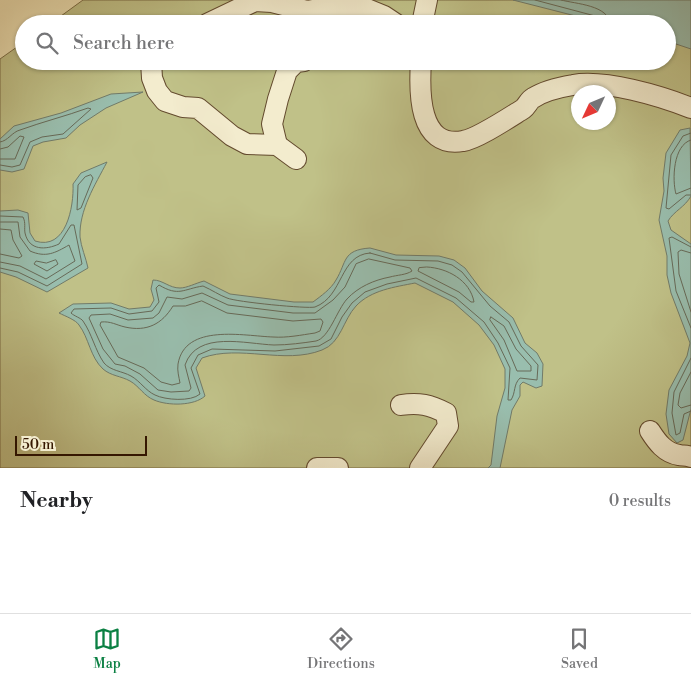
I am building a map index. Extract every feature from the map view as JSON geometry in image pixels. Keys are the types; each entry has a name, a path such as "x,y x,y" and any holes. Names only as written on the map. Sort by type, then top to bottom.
{"lane":[{"path":"424,15 427,0"},
{"path":"226,15 255,1 272,2 307,10 343,5 362,8 381,15"},
{"path":"152,70 152,78 157,91 165,101 183,107 198,108 232,136 247,144 277,145 296,159"},
{"path":"277,145 272,124 288,70"},
{"path":"421,70 420,90 429,129 445,141 463,141 477,136 525,108 532,98 570,85 590,82 654,95 691,108"},
{"path":"401,405 417,402 446,412 448,426 420,468"},
{"path":"650,431 657,442 666,450 678,455 691,457"},
{"path":"317,468 338,468"}],"green space":[{"path":"83,0 691,0 691,468 0,468 0,59 15,48 15,70 676,70 676,15 62,15"}],"water":[{"path":"513,0 691,0 691,49 676,44 676,15 572,15"},
{"path":"143,92 106,108 80,125 66,138 43,142 33,146 24,169 12,172 0,170 0,139 14,126 61,113 111,94"},
{"path":"690,128 691,196 668,221 671,230 691,244 691,409 683,440 677,443 669,434 666,414 669,390 687,356 690,343 671,293 667,275 667,256 659,220 664,191 663,178 666,153 680,130"},
{"path":"107,162 85,207 80,227 81,245 88,268 47,292 16,277 0,272 0,211 18,210 28,213 30,233 35,241 46,242 54,240 61,233 70,215 73,184 81,173"},
{"path":"370,248 396,255 439,256 454,260 465,268 482,291 513,318 525,343 537,353 543,364 542,386 536,388 523,382 520,385 520,396 512,410 500,468 488,468 491,465 497,416 505,388 505,369 494,345 479,325 453,302 415,283 384,290 362,301 356,306 334,342 322,350 293,356 231,353 202,358 196,368 205,396 194,402 181,404 154,400 130,381 103,369 95,359 78,323 59,313 73,304 111,303 129,309 150,307 154,300 151,289 153,280 180,288 204,281 230,294 294,302 313,302 334,283 350,254 354,251"}]}
